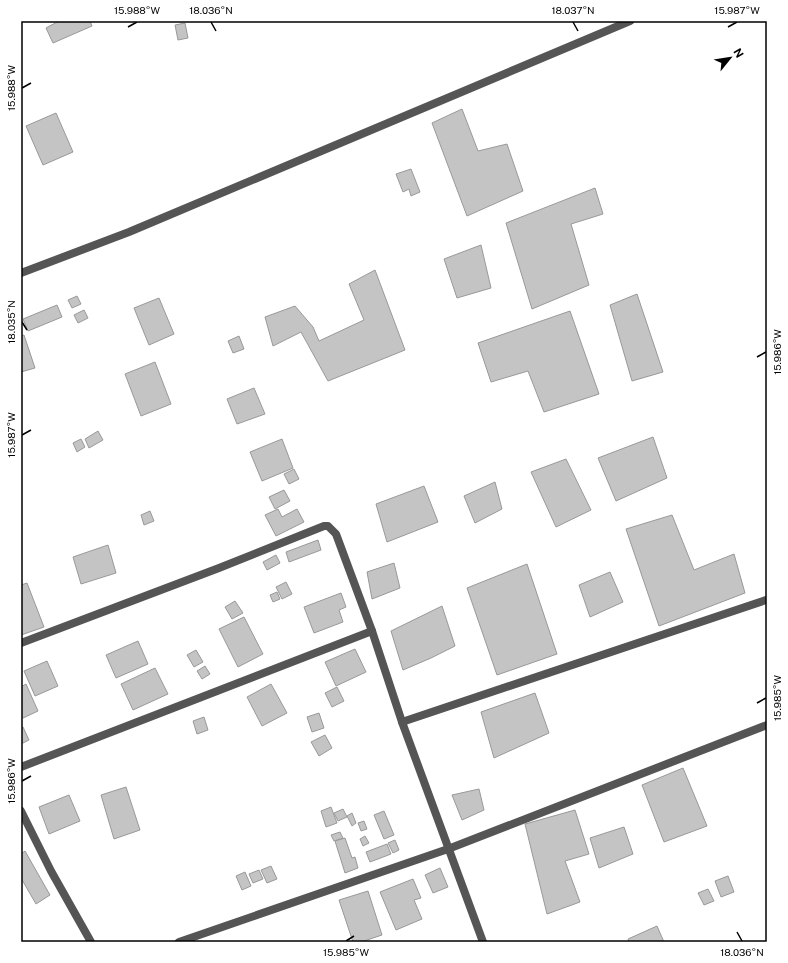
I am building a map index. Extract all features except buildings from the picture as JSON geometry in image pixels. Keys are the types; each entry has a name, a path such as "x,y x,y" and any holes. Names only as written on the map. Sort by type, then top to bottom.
{"street":[{"path":"21,273 129,232 630,21"},
{"path":"21,643 219,568 324,526 328,526 336,534 372,631 402,722 482,942"},
{"path":"402,722 767,600"},
{"path":"21,767 372,631"},
{"path":"179,942 448,849 767,725"},
{"path":"21,811 51,871 91,942"}]}
